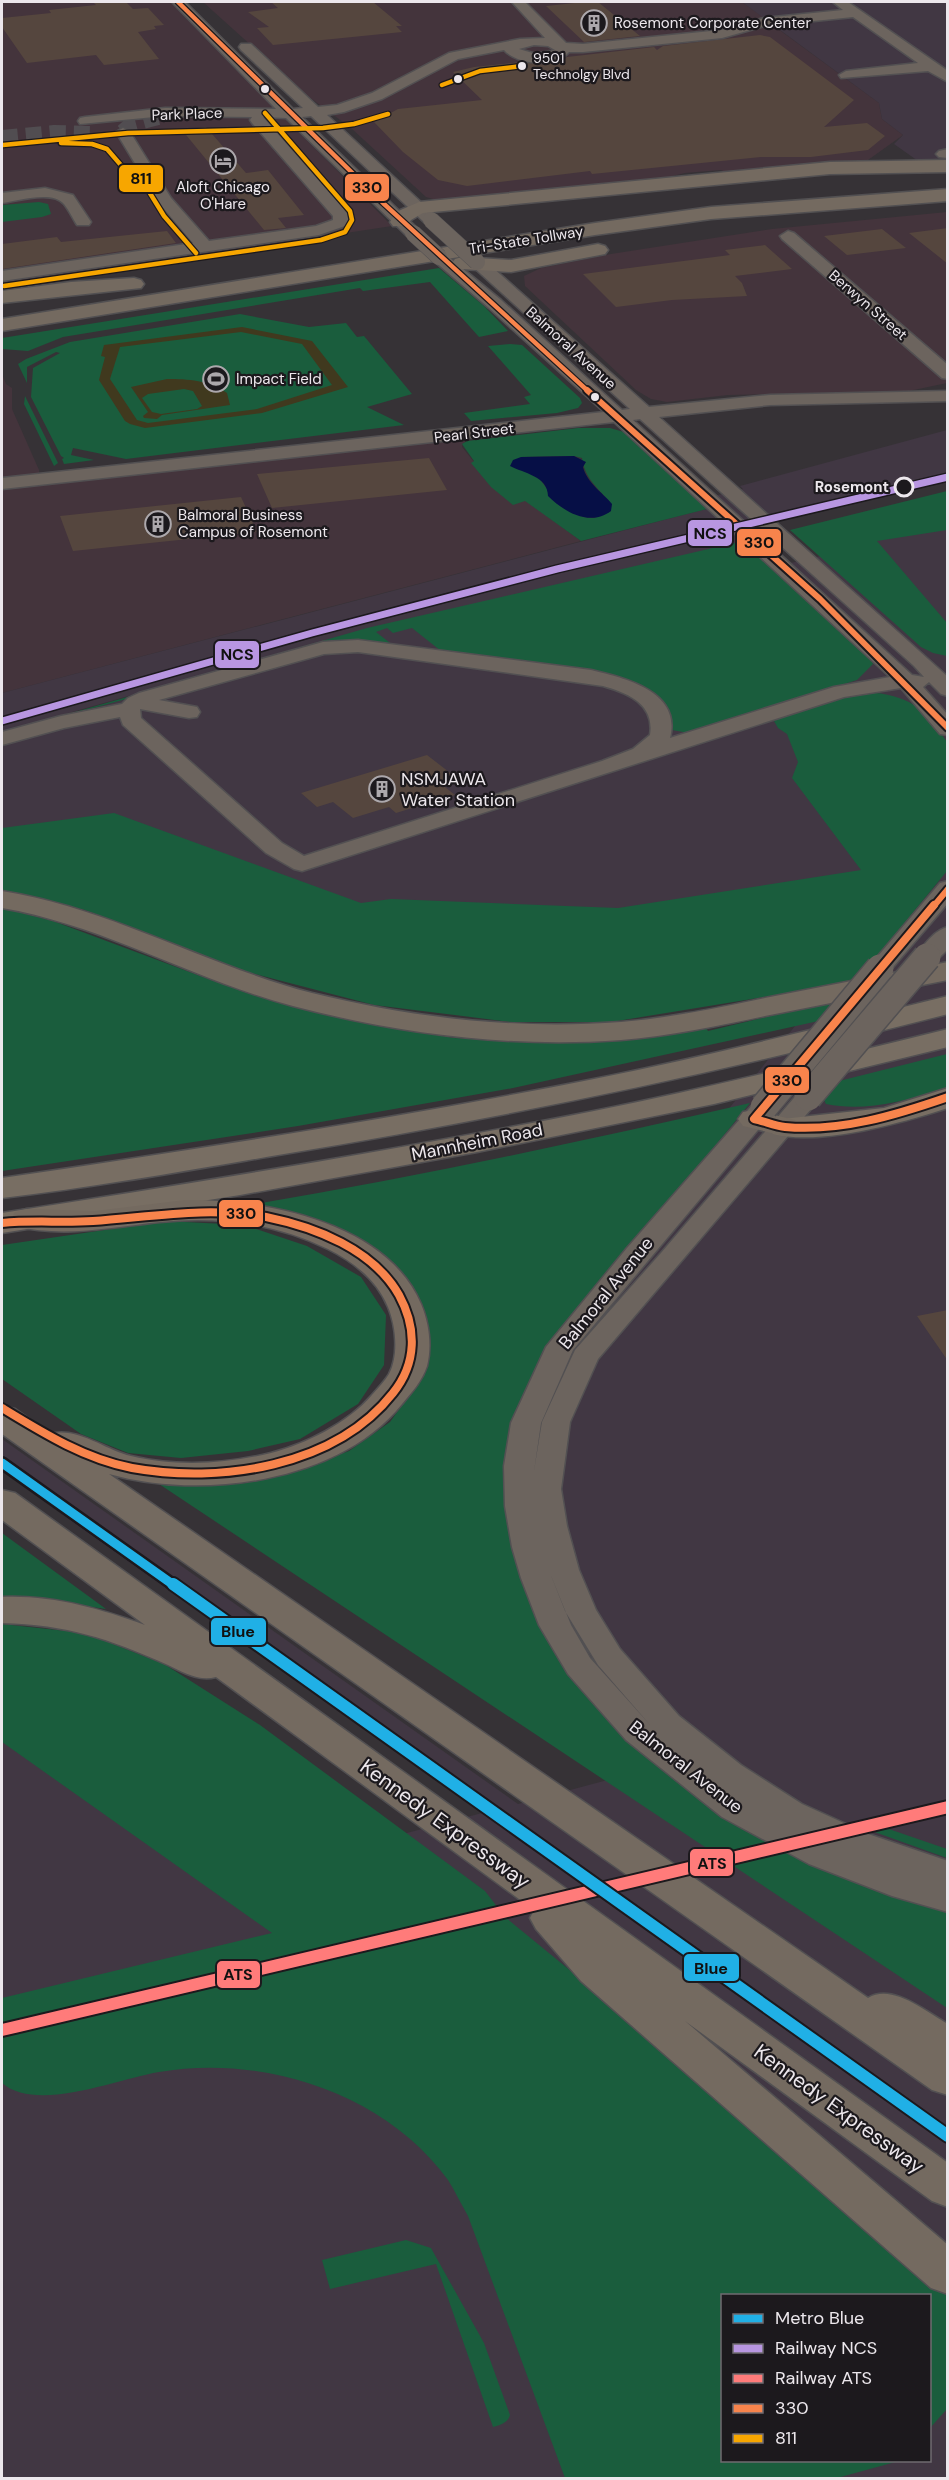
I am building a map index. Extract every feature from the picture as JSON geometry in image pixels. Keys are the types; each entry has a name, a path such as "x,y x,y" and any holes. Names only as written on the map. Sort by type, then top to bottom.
{"highway":[{"path":"401,223 403,216 820,168 946,158"},
{"name":"Tri-State Tollway","path":"2,306 614,207 809,186 948,176"},
{"name":"Tri-State Tollway","path":"2,325 606,227 733,211 948,195"},
{"path":"658,240 788,220 948,204"},
{"path":"462,263 527,264 617,247"},
{"path":"506,289 512,276 527,264"},
{"path":"2,297 71,288 134,284"},
{"path":"2,900 108,929 244,982 303,999 406,1021 505,1031 561,1033 622,1030 688,1022 937,964"},
{"path":"2,1408 68,1445 102,1460 131,1468 165,1473 204,1474 255,1468 300,1456 337,1440 367,1421 389,1399 405,1377 412,1351 412,1324 401,1295 387,1276 366,1256 338,1241 280,1220 204,1209 92,1221 14,1221"},
{"path":"2,1417 948,2077"},
{"name":"Kennedy Expressway","path":"2,1502 948,2188"},
{"path":"2,1610 71,1616 131,1634 269,1695"},
{"path":"513,1874 596,1969 948,2274"},
{"path":"726,1921 948,2045"}],"main road":[{"name":"Mannheim Road","path":"2,1188 210,1157 441,1118 747,1054 948,1005"},
{"name":"Mannheim Road","path":"14,1221 499,1139 835,1067 948,1038"},
{"path":"768,1118 819,1126 889,1117 948,1097"}],"street":[{"name":"Balmoral Avenue","path":"178,2 401,223 506,289 943,679"},
{"path":"197,2 214,18"},
{"path":"504,2 520,16 531,33 523,47"},
{"path":"519,2 560,49"},
{"path":"839,2 948,78"},
{"path":"292,117 320,115 369,100 454,56 523,47 542,57 560,49 627,45 722,34 764,22 855,13"},
{"name":"Balmoral Avenue","path":"235,37 425,214 462,263 616,416 782,565 906,681 948,729"},
{"path":"846,75 931,66"},
{"name":"Park Place","path":"89,127 165,112 221,111 292,117"},
{"path":"158,117 240,114"},
{"name":"Park Place","path":"89,127 292,117"},
{"path":"2,276 319,230 336,225 341,220 339,213 257,120"},
{"path":"89,127 113,140 133,163 147,169"},
{"path":"125,127 165,200 207,246"},
{"path":"2,198 39,194 59,195 67,198 83,222"},
{"name":"Berwyn Street","path":"788,236 948,374"},
{"name":"Pearl Street","path":"2,484 450,436 642,412 770,400 948,396"},
{"path":"2,739 91,722 132,706 323,648 357,646 591,676 627,685 649,700 661,718 660,737 640,754"},
{"path":"132,706 131,720 274,848 302,864 842,691 906,681 943,679"},
{"path":"132,706 189,712"},
{"name":"Balmoral Avenue","path":"948,888 880,968 768,1118 671,1259 585,1356 556,1422 546,1489 552,1526 564,1570 581,1611 609,1657 668,1724 729,1773 790,1813 856,1843 948,1874"},
{"name":"Balmoral Avenue","path":"948,934 937,964 808,1097 768,1118 560,1347 526,1423 519,1466 520,1506 527,1547 536,1578 555,1625 579,1666 637,1732 734,1808 821,1855 904,1887 948,1899"}],"shaded area":[{"path":"2,2 170,2 392,226 2,285"},
{"path":"203,2 742,2 767,20 717,34 585,47 589,50 722,36 770,23 879,103 882,119 903,135 868,160 726,173 721,170 685,173 664,178 445,200 433,199 426,197 351,128 305,94"},
{"path":"742,2 947,2 947,161 918,161 894,144 903,135 882,119 879,103"},
{"path":"947,212 947,383 909,391 728,395 667,402 651,399 636,390 525,286 524,276 541,268 611,254 772,229"},
{"path":"2,374 6,384 12,388 12,409 39,470 39,473 35,475 2,480"},
{"path":"947,430 947,475 727,527 743,541 737,543 765,569 825,555 947,491 947,2478 2,2478 2,1670 332,1853 482,1813 71,1521 2,1469 2,1439 518,1804 615,1778 511,1631 513,1367 672,1180 831,981 2,882 2,733 308,649 304,646 2,732 2,693 706,509 698,500 743,489 740,486"},
{"path":"467,441 462,444 462,447 474,462 581,541 2,693 2,488 427,443"},
{"path":"574,456 586,462 583,467 591,483 612,504 611,511 603,516 586,518 569,512 548,496 544,484 534,476 510,466 513,460 521,457"}],"green space":[{"path":"39,202 48,204 51,214 2,222 2,205"},
{"path":"439,268 484,306 508,331 479,337 430,282 363,291 360,288 63,337 28,351 2,349 2,338"},
{"name":"Impact Field","path":"240,314 309,327 346,323 357,337 364,336 412,394 367,407 404,425 126,459 73,448 71,455 94,460 64,464 62,459 64,458 31,397 33,368 60,353 56,352 27,367 27,383 18,364 70,342"},
{"path":"522,345 580,398 582,403 578,408 557,413 471,421 464,413 530,404 524,397 531,395 488,346"},
{"path":"25,396 58,463 54,466 24,404"},
{"path":"578,428 610,428 624,432 707,509 581,541 525,501 513,505 491,487 471,463 474,461 462,444 467,441","holes":["574,456 582,458 589,478 611,504 611,511 594,518 583,517 548,490 539,478 529,473 521,457"]},
{"path":"947,491 947,530 877,541 947,623 947,656 921,647 790,530"},
{"path":"743,541 859,650 864,648 873,664 857,680 689,733 672,730 650,693 441,651 412,628 393,633 387,628 376,632 394,646 309,649 2,733 367,628"},
{"path":"866,692 894,696 914,705 931,720 947,742 947,871 856,982 611,1022 511,1022 374,1005 247,972 85,910 2,891 2,828 114,813 361,903 391,899 618,908 861,870 792,778 798,762 787,734 778,728 774,721 776,716 844,695"},
{"path":"2,908 53,921 211,980 325,1015 454,1038 564,1042 703,1024 708,1031 841,999 823,1020 513,1088 298,1126 2,1171"},
{"path":"947,1054 947,1088 937,1092 896,1102 854,1107 826,1104 824,1100 839,1081"},
{"path":"750,1103 613,1272 564,1328 529,1382 516,1429 514,1539 534,1611 569,1674 881,1891 947,1913 947,2008 156,1482 201,1486 246,1483 299,1469 349,1451 390,1422 417,1384 430,1348 423,1309 396,1271 249,1205 500,1158"},
{"path":"166,1221 244,1225 307,1246 361,1277 386,1315 384,1365 358,1404 300,1439 248,1451 181,1458 128,1453 81,1434 2,1379 2,1245"},
{"path":"2,1533 106,1609 26,1598 2,1598"},
{"path":"2,1624 85,1633 164,1664 260,1725 485,1891 505,1917 666,2049 947,2292 947,2409 931,2427 931,2294 721,2294 721,2462 895,2462 837,2478 565,2478 468,2216 448,2180 422,2150 391,2124 356,2103 319,2087 280,2075 239,2069 199,2068 159,2072 56,2095 35,2095 17,2091 2,2083 2,1998 272,1933 2,1742"},
{"path":"883,1827 947,1849 947,1858 869,1830"},
{"path":"406,2240 431,2248 484,2343 510,2415 503,2423 493,2427 436,2264 330,2289 322,2260"}],"sand":[{"path":"242,327 312,341 348,387 262,413 145,428 125,421 99,380 105,357 101,356 104,345","holes":["241,332 302,344 332,385 257,409 148,423 137,420 110,379 120,347"]},
{"path":"167,379 198,381 213,385 227,393 230,405 162,415 157,419 144,418 143,416 148,412 131,387","holes":["184,389 193,391 202,406 197,409 161,414 152,412 142,398 148,394"]}],"building":[{"path":"93,2 126,2 133,9 148,8 164,25 138,32 159,59 104,65 96,55 27,63 2,27 2,18 96,5"},
{"path":"271,2 373,2 402,26 396,26 402,32 273,45 257,28 269,27 248,12 278,8"},
{"name":"Rosemont Corporate Center","path":"598,2 640,36 584,42 546,6"},
{"path":"760,35 770,37 854,100 824,127 867,123 885,136 868,150 811,157 761,157 592,174 590,171 467,186 438,180 403,152 374,122 398,109 482,100 453,72 474,67 521,62 546,65 567,57 654,47 657,50 663,46"},
{"path":"206,127 246,173 268,170 304,215 278,218 286,228 264,230 182,130"},
{"path":"948,228 948,264 909,233"},
{"path":"882,229 906,248 847,255 824,236"},
{"path":"167,231 176,243 2,269 2,244 57,237 61,242"},
{"path":"765,245 792,269 735,276 742,283 747,296 672,300 616,307 583,274 730,255 725,250"},
{"name":"Balmoral Business Campus of Rosemont","path":"429,458 447,490 272,508 257,474"},
{"name":"Balmoral Business Campus of Rosemont","path":"241,497 257,532 73,551 60,516"},
{"name":"NSMJAWA Water Station","path":"427,755 458,779 441,784 455,795 396,813 389,807 353,818 333,802 317,807 301,793"},
{"path":"948,1310 948,1361 917,1316"}],"tunnel":[{"path":"123,132 132,124 158,117"},
{"path":"2,138 54,133 94,134"}],"metro line":[{"name":"Blue","path":"2,1463 948,2136"}],"rail line":[{"name":"NCS","path":"2,721 312,633 557,569 948,477"},
{"name":"ATS","path":"2,2030 948,1807"}],"transit line":[{"name":"330","path":"178,2 280,104 436,252 820,599 948,728"},
{"name":"811","path":"442,85 480,71 522,66"},
{"name":"811","path":"4,286 321,240 345,232 352,220 350,211 265,113"},
{"name":"811","path":"3,145 128,133 323,128 354,124 388,114"},
{"name":"811","path":"61,143 92,144 107,149 126,171 140,177 164,216 196,253"},
{"name":"330","path":"948,889 754,1119 785,1127 827,1127 868,1121 948,1097"},
{"name":"330","path":"2,1223 93,1221 201,1212 244,1214 289,1222 336,1240 358,1252 377,1267 393,1285 405,1306 413,1344 412,1357 402,1382 380,1410 352,1432 318,1449 281,1462 243,1470 167,1473 115,1464 81,1452 2,1408"}],"place":[{"name":"Rosemont Corporate Center","path":"594,23"},
{"name":"9501 Technolgy Blvd","path":"522,66"},
{"name":"Aloft Chicago O'Hare","path":"223,161"},
{"name":"Impact Field","path":"216,379"},
{"name":"Rosemont","path":"904,487"},
{"name":"Balmoral Business Campus of Rosemont","path":"158,524"},
{"name":"NSMJAWA Water Station","path":"382,789"}]}
